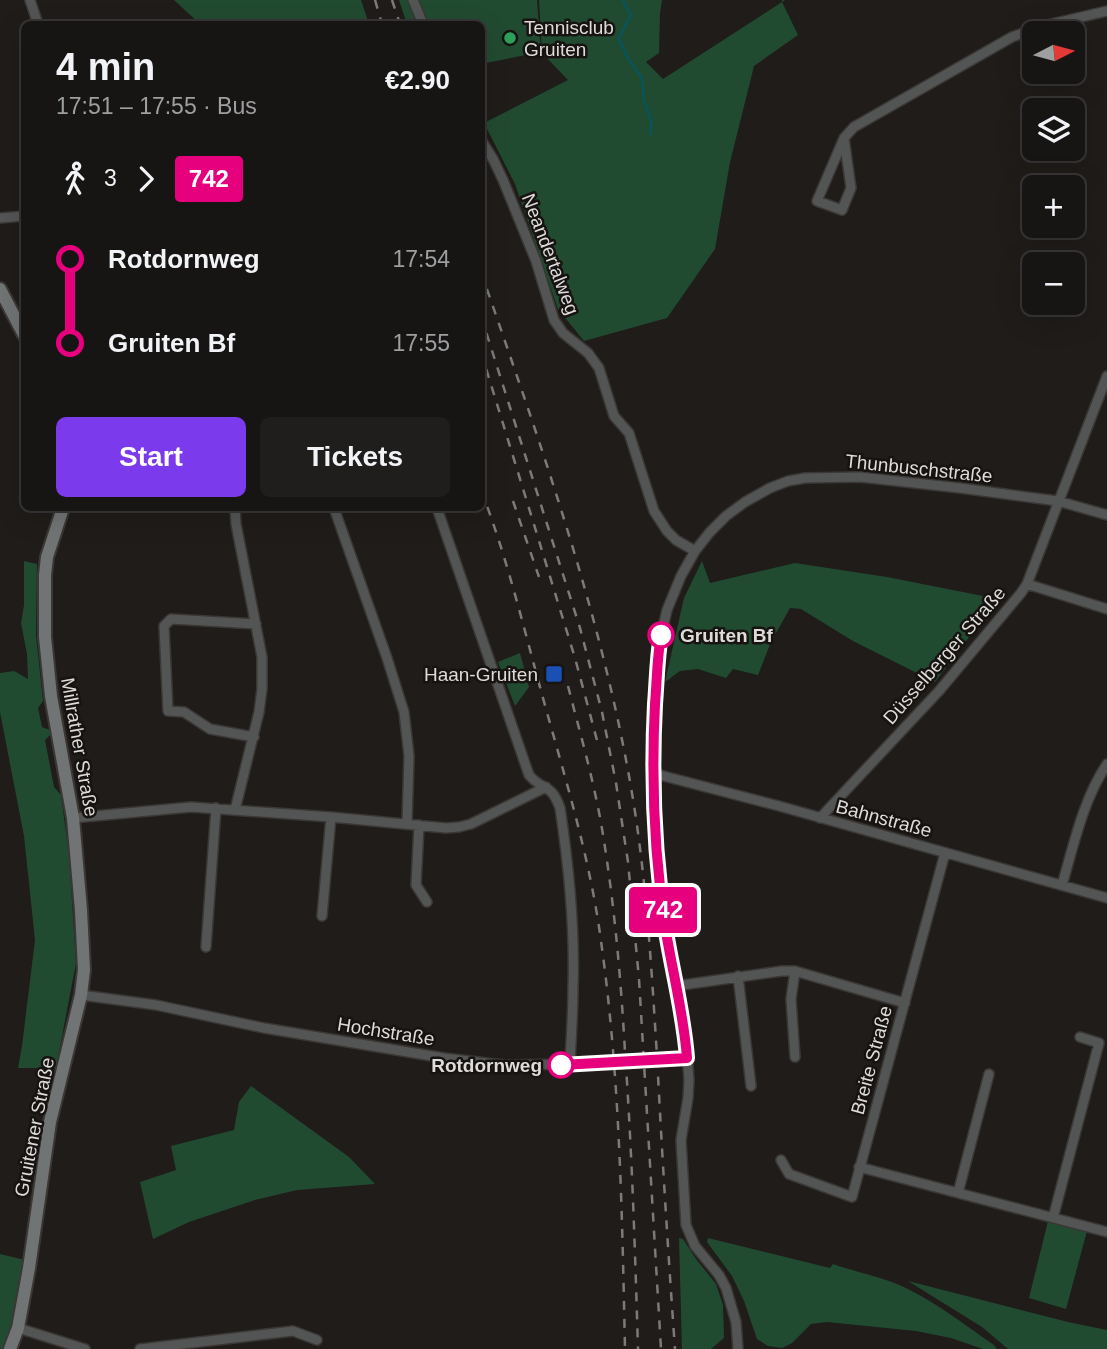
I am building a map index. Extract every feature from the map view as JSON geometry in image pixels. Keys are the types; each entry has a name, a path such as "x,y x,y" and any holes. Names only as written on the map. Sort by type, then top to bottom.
{"main road":[{"path":"0,289 21,329"},
{"name":"Millrather Straße","path":"62,511 47,557 45,637 51,695 73,818 84,951 81,995"},
{"name":"Gruitener Straße","path":"10,1349 18,1328 35,1231 46,1145 81,995"}],"street":[{"path":"30,0 37,21"},
{"path":"413,0 422,21"},
{"path":"844,138 851,188 842,211 817,201 844,138 848,132 1012,37 1043,26 1107,11"},
{"name":"Neandertalweg","path":"485,146 503,180 536,261 554,320 563,333 589,354 599,368 614,416 629,433 654,511 676,540 695,551"},
{"path":"0,218 21,216"},
{"name":"Düsselberger Straße","path":"820,818 931,700 1027,584 1107,376"},
{"name":"Thunbuschstraße","path":"738,1349 736,1322 726,1288 695,1246 686,1224 681,1140 688,1098 687,1058 656,850 652,773 657,654 667,610 681,576 695,551 726,516 770,488 805,478 879,478 1058,501 1107,515"},
{"path":"235,511 262,657 262,689 254,737 235,810"},
{"path":"335,511 404,712 409,756 407,824"},
{"path":"438,511 529,775 555,794 560,808 571,899 578,1064"},
{"path":"1027,584 1107,609"},
{"path":"254,737 210,729 184,712 168,711 164,626 171,619 256,624"},
{"path":"1062,885 1082,815 1107,764"},
{"name":"Bahnstraße","path":"652,773 1107,898"},
{"path":"73,818 191,807 446,828 471,824 546,787"},
{"path":"206,947 216,808"},
{"path":"322,916 331,817"},
{"path":"419,825 416,885 427,902"},
{"name":"Breite Straße","path":"781,1160 789,1174 852,1197 945,853"},
{"path":"675,986 738,976 795,971 905,1003"},
{"path":"795,971 791,999 795,1057"},
{"path":"738,976 751,1086"},
{"name":"Hochstraße","path":"81,995 156,1005 264,1028 503,1065 687,1058"},
{"path":"1053,1218 1099,1043 1080,1037"},
{"path":"958,1193 989,1074"},
{"path":"859,1167 1107,1232"},
{"path":"18,1328 85,1349"},
{"path":"140,1349 293,1331 317,1340"}],"green space":[{"path":"174,0 361,0 368,21 197,21"},
{"name":"Tennisclub Gruiten","path":"399,0 537,0 541,52 485,63 485,21 406,21"},
{"path":"539,0 662,0 659,53 646,62 663,79 782,2 798,35 754,66 730,162 715,249 667,318 584,341 558,309 515,184 485,125 485,122 568,80 542,53"},
{"path":"24,561 37,564 36,635 43,701 38,708 42,727 50,730 50,735 45,740 54,787 61,795 69,855 76,963 56,1068 18,1068 35,940 24,836 0,712 0,673 14,671 28,679 27,654 21,623 24,605"},
{"path":"702,561 710,583 795,563 887,577 998,599 935,682 853,641 801,609 790,608 771,642 758,675 733,669 726,678 698,669 680,671 665,682 684,598"},
{"path":"520,653 529,687 515,706 498,662"},
{"path":"251,1086 349,1157 375,1184 297,1190 255,1200 189,1222 153,1239 140,1182 176,1170 171,1146 234,1130 239,1102"},
{"path":"1048,1221 1087,1231 1066,1309 1029,1298"},
{"path":"679,1238 683,1239 716,1284 723,1305 724,1338 711,1349 682,1349"},
{"path":"708,1238 830,1268 833,1264 900,1285 942,1309 997,1349 983,1349 951,1338 916,1331 827,1322 811,1324 792,1343 782,1348 768,1346 757,1339 732,1276 707,1242"},
{"path":"0,1254 25,1260 12,1326 3,1349 0,1349"},
{"path":"908,1281 1107,1330 1107,1349 1008,1349 982,1327"}],"waterway":[{"path":"623,0 631,15 619,39 642,78 651,134"}],"railway":[{"path":"375,0 381,21"},
{"path":"392,0 399,21"},
{"path":"485,284 584,584 629,776 640,846 650,951 675,1349"},
{"path":"485,329 580,628 602,712 616,783 628,862 639,979 661,1349"},
{"path":"485,365 575,658 598,744"},
{"path":"485,501 522,620 576,818 596,910 616,1094 625,1349"},
{"path":"513,501 539,577"},
{"path":"568,686 597,802 614,920 630,1126 638,1349"}],"bus line":[{"name":"742","path":"561,1065 687,1058 684,1024 666,931 653,808 657,654 661,635"}],"place":[{"name":"Tennisclub Gruiten","path":"510,38"},
{"name":"Gruiten Bf","path":"661,635"},
{"name":"Haan-Gruiten","path":"554,674"},
{"name":"Rotdornweg","path":"561,1065"}]}
